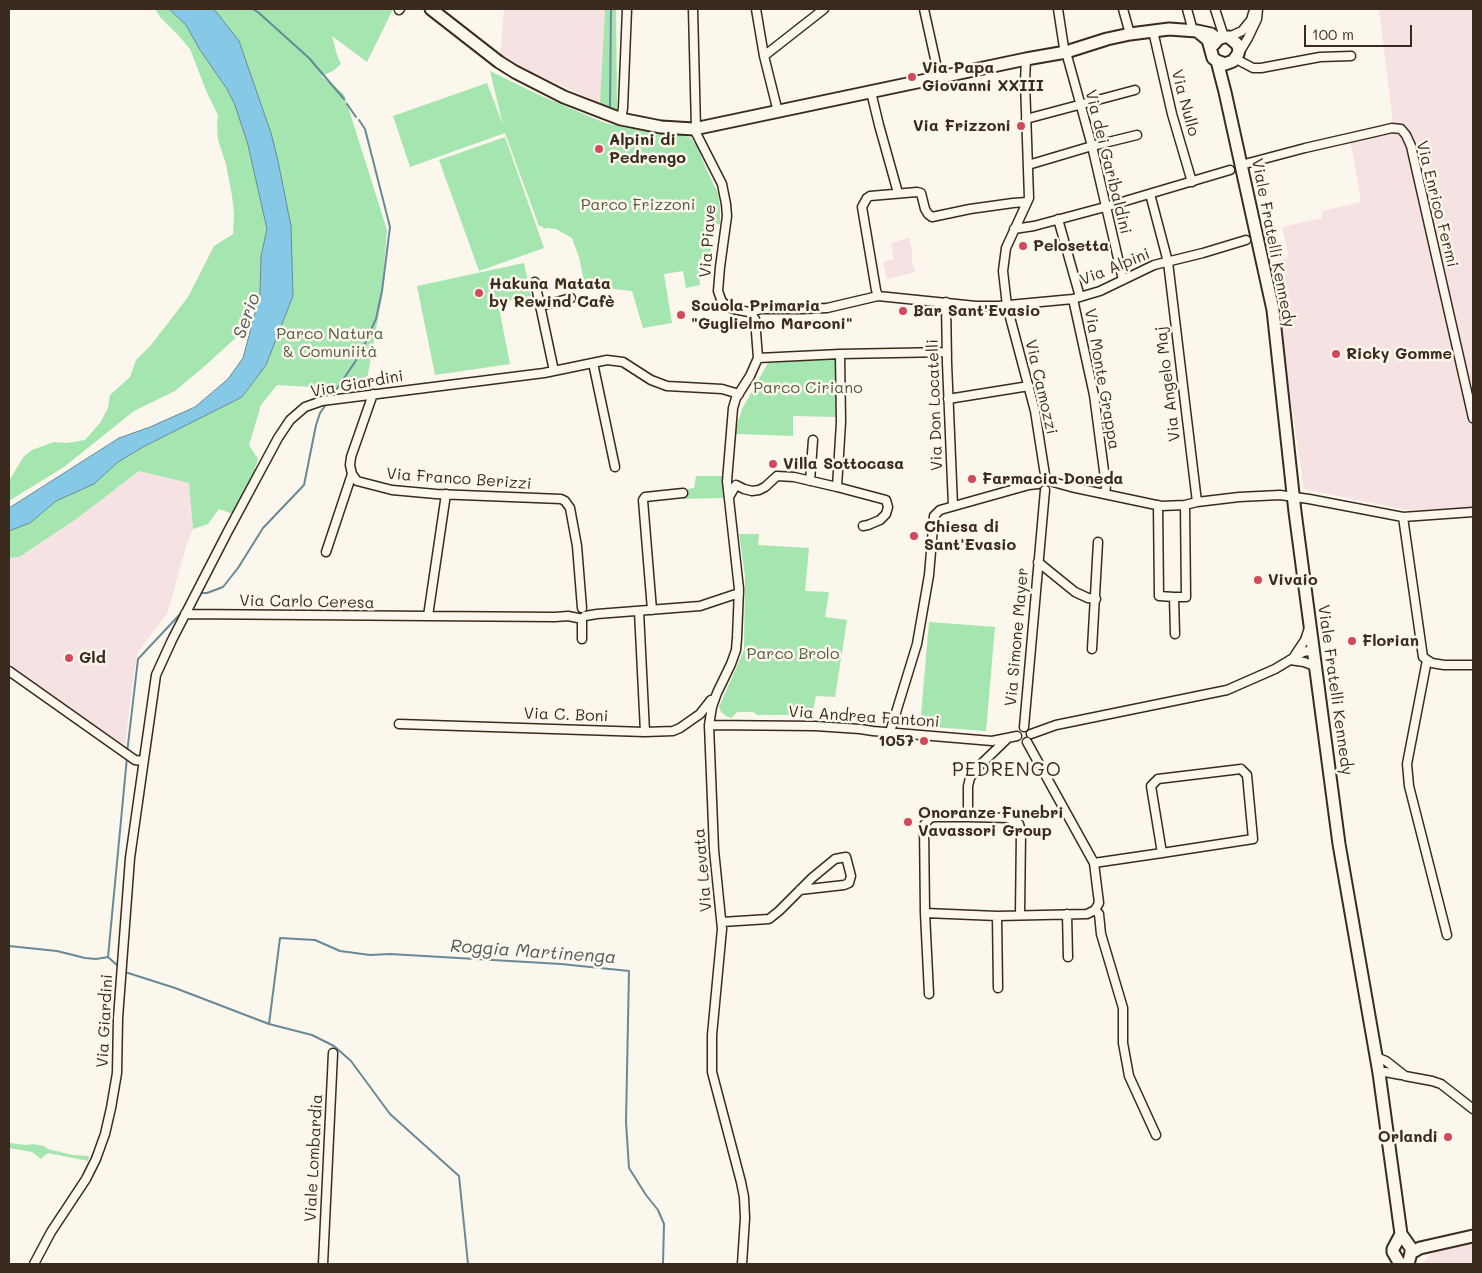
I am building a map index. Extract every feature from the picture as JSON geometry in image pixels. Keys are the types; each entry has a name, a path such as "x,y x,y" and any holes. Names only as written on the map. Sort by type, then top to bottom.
{"street":[{"path":"431,9 499,62 515,72 564,96 621,119 661,127 695,129 1066,52 1130,34 1169,29 1210,34 1237,44 1239,49 1236,58"},
{"path":"621,119 626,9"},
{"path":"694,9 695,129"},
{"path":"756,9 764,56 778,112"},
{"path":"764,56 824,9"},
{"path":"924,9 939,78"},
{"name":"Via dei Garibaldini","path":"1058,9 1064,48 1092,146 1123,280"},
{"path":"1123,9 1130,34"},
{"path":"1187,9 1195,31 1208,40 1214,58 1226,64 1236,58 1248,38 1257,19 1256,9"},
{"path":"1215,9 1223,38"},
{"path":"1211,50 1223,38 1242,31 1251,20 1256,9"},
{"name":"Via Nullo","path":"1153,31 1172,114 1192,182"},
{"path":"1236,58 1253,68 1261,68 1320,57 1351,56"},
{"name":"Viale Fratelli Kennedy","path":"1225,92 1236,58"},
{"path":"878,296 865,212 862,207 870,196 921,193 928,214 932,217 970,209 1027,202 1029,193 1025,82 1026,59"},
{"name":"Viale Fratelli Kennedy","path":"1217,61 1273,310 1293,496 1339,844 1379,1073 1401,1234 1408,1255"},
{"path":"1026,119 1135,90"},
{"path":"871,92 898,193"},
{"name":"Via Enrico Fermi","path":"1241,165 1392,128 1401,129 1406,134 1411,146 1473,418"},
{"name":"Via Piave","path":"695,129 722,184 726,204 727,216 720,266 719,297 722,302 733,309 749,312"},
{"path":"1028,165 1137,134"},
{"path":"1014,228 1034,226 1105,207 1230,170"},
{"name":"Via Angelo Maj","path":"1150,194 1168,262 1197,502"},
{"name":"Via Camozzi","path":"1027,202 1014,228 1003,258 1004,285 1007,306 1035,411 1045,475"},
{"name":"Via Monte Grappa","path":"1058,219 1076,298 1094,395 1106,486 1105,494"},
{"name":"Via Alpini","path":"749,312 761,309 827,308 878,296 976,306 1007,306 1076,298 1100,291 1154,264 1203,253 1246,240"},
{"path":"535,282 554,371"},
{"path":"541,306 571,298"},
{"name":"Via Don Locatelli","path":"946,302 953,506"},
{"path":"749,312 755,319 758,358 947,352"},
{"path":"837,487 841,422 840,354"},
{"name":"Via Levata","path":"742,1264 745,1218 744,1197 712,1072 712,1035 722,943 722,922 714,850 709,725 717,692 736,650 739,593 738,569 727,476 733,408 758,358"},
{"name":"Via Giardini","path":"34,1264 51,1232 86,1179 96,1159 105,1134 111,1108 116,1073 118,1018 139,760 156,675 185,614 232,524 278,438 290,420 300,410 312,403 554,371 607,360 623,362 651,380 668,386 722,389 739,394"},
{"path":"593,363 615,468"},
{"path":"948,399 1028,386"},
{"path":"326,552 352,474 351,457 373,394"},
{"path":"810,481 812,440"},
{"name":"Via Franco Berizzi","path":"352,474 357,481 392,490 562,499 570,508 577,546 581,613"},
{"path":"1045,475 1050,476 1053,482 1051,488 1045,490 1038,484 1040,478 1045,475"},
{"path":"727,476 736,485 752,492 765,487 777,476 861,492 886,500 888,506 886,514 880,520 864,526"},
{"path":"1053,482 1158,506 1185,505 1239,497 1280,495 1403,517 1473,512"},
{"path":"890,732 917,644 929,575 932,520 936,512 1038,484"},
{"path":"728,497 736,485"},
{"name":"Via Simone Mayer","path":"1024,728 1045,490"},
{"path":"652,610 643,500 649,496 683,493"},
{"path":"428,616 446,494"},
{"path":"1158,506 1159,596 1186,597 1185,505"},
{"path":"1403,517 1423,657 1432,663 1444,665 1473,665"},
{"path":"1092,649 1098,542"},
{"path":"1038,562 1075,592 1096,600"},
{"name":"Via Carlo Ceresa","path":"185,614 555,617 581,613 597,614 700,606 739,593"},
{"path":"1174,597 1175,634"},
{"path":"639,611 645,732"},
{"path":"581,613 582,639"},
{"path":"1290,660 1304,640 1310,622"},
{"path":"1031,734 1056,725 1227,690 1303,652 1314,650"},
{"path":"1290,660 1312,665 1317,671"},
{"path":"1427,660 1407,764 1410,786 1447,935"},
{"path":"9,671 139,760"},
{"name":"Via C. Boni","path":"399,724 645,732 673,731 706,709 717,692"},
{"name":"Via Andrea Fantoni","path":"709,725 860,728 992,741 1017,736"},
{"path":"1024,728 1029,729 1031,734 1027,742 1021,742 1017,736 1018,731 1024,728"},
{"path":"968,817 968,786 970,778 976,768 1008,738"},
{"path":"925,913 997,916 1087,914 1095,910 1099,903 1094,863 1027,742"},
{"path":"1094,863 1162,853 1253,839 1247,776 1241,769 1158,780 1151,786 1162,853"},
{"path":"929,994 925,913 924,824 929,819 932,817 1009,818 1019,824 1021,831 1020,915"},
{"path":"722,922 769,919 812,878 835,859 846,857 851,876 849,883 800,890"},
{"path":"1095,910 1098,914 1101,934 1123,1008 1123,1043 1129,1076 1156,1136"},
{"path":"1067,914 1068,957"},
{"path":"997,916 998,988"},
{"name":"Viale Lombardia","path":"323,1264 333,1053"},
{"path":"1376,1057 1386,1061 1405,1076"},
{"path":"1379,1073 1385,1072 1440,1084 1473,1109"},
{"path":"1401,1234 1395,1245 1402,1242 1408,1255 1473,1236"}],"shaded area":[{"path":"504,9 605,9 600,103 500,58"},
{"path":"1379,9 1473,9 1473,508 1406,510 1304,489 1271,263 1289,257 1282,227 1322,218 1322,211 1361,202 1349,132 1393,122"},
{"path":"909,238 915,272 887,279 883,262 894,259 891,243"},
{"path":"139,471 190,483 193,529 186,546 168,612 138,652 125,745 9,667 9,558 19,557 75,520"},
{"path":"1473,1241 1473,1264 1424,1264 1423,1262 1432,1253"}],"green space":[{"path":"155,9 169,9 186,25 200,50 227,89 235,105 248,145 267,229 261,256 260,294 256,309 247,315 241,333 175,391 134,411 64,467 9,501 9,481 24,456 32,450 54,442 67,443 85,440 100,423 108,408 110,395 130,377 136,360 151,345 188,297 214,246 233,234 234,213 232,196 226,164 218,140 218,115 207,93 190,49"},
{"name":"Parco Natura & Comuniità","path":"214,9 393,9 367,62 332,36 341,64 333,71 321,76 344,94 387,230 381,302 365,390 277,385 261,405 249,445 258,459 253,475 233,514 219,509 208,524 193,529 189,483 139,471 75,520 19,557 9,558 9,531 30,523 56,501 94,484 118,462 143,447 242,397 266,365 293,296 291,226 271,133 239,41"},
{"path":"605,9 616,9 617,110 600,103"},
{"name":"Parco Frizzoni","path":"490,71 539,95 605,123 632,129 681,135 691,138 697,146 718,193 720,224 711,224 711,259 699,259 700,285 686,288 683,271 664,274 672,323 643,328 632,291 585,286 579,257 572,238 556,229 544,229 539,226 505,133 410,167 393,116 487,83 503,125"},
{"path":"505,137 544,248 479,271 439,160"},
{"path":"524,263 531,296 498,303 510,364 435,375 417,286"},
{"name":"Parco Ciriano","path":"836,359 837,417 793,416 793,436 736,434 742,409 768,363"},
{"path":"696,476 722,476 725,498 682,499 683,490 694,488"},
{"name":"Parco Brolo","path":"739,534 759,534 758,545 809,548 805,591 829,592 825,617 847,620 835,697 816,696 812,715 757,715 753,712 737,712 731,718 721,712 719,707 744,650 745,576"},
{"path":"929,622 995,627 986,731 920,726"},
{"path":"9,1143 33,1144 73,1155 89,1156 88,1161 48,1153 41,1159 32,1152 9,1148"}],"water":[{"path":"169,9 214,9 239,41 271,133 278,161 291,226 293,296 266,365 242,397 143,447 118,462 94,484 56,501 30,523 9,531 9,508 119,438 150,427 195,407 228,379 243,358 260,294 261,256 267,229 248,145 235,105 227,89 200,50 186,25"}],"waterway":[{"path":"253,9 309,58 344,99"},
{"path":"610,106 611,9"},
{"path":"347,104 356,117"},
{"path":"359,120 365,129 390,227 382,291 376,319 369,334"},
{"path":"334,393 361,353 367,339"},
{"path":"200,593 207,593 223,587 238,568 263,528 304,485 316,425 320,413 325,406"},
{"path":"127,753 138,659 183,611"},
{"path":"119,967 108,957 127,757"},
{"name":"Roggia Martinenga","path":"269,1024 280,938 315,940 340,951 370,955 390,954 561,964 629,971 626,1122 629,1168 658,1210 664,1224 663,1264"},
{"path":"9,946 57,951 85,958 108,957"},
{"path":"125,972 175,988 269,1024 312,1035 334,1046 351,1061 390,1114 459,1176 468,1264"}],"place":[{"name":"Via Papa Giovanni XXIII","path":"912,77"},
{"name":"Via Frizzoni","path":"1021,126"},
{"name":"Alpini di Pedrengo","path":"599,149"},
{"name":"Pelosetta","path":"1023,246"},
{"name":"Hakuna Matata by Rewind Cafè","path":"479,293"},
{"name":"Bar Sant'Evasio","path":"903,311"},
{"name":"Scuola Primaria \"Guglielmo Marconi\"","path":"681,315"},
{"name":"Ricky Gomme","path":"1336,354"},
{"name":"Villa Sottocasa","path":"773,464"},
{"name":"Farmacia Doneda","path":"972,479"},
{"name":"Chiesa di Sant'Evasio","path":"914,536"},
{"name":"Vivaio","path":"1258,580"},
{"name":"Florian","path":"1352,641"},
{"name":"Gld","path":"69,658"},
{"name":"1057","path":"924,741"},
{"name":"Onoranze Funebri Vavassori Group","path":"908,822"},
{"name":"Orlandi","path":"1448,1137"}],"district":[{"name":"PEDRENGO","path":"1007,770"}],"water label":[{"name":"Serio","path":"247,316"}]}
